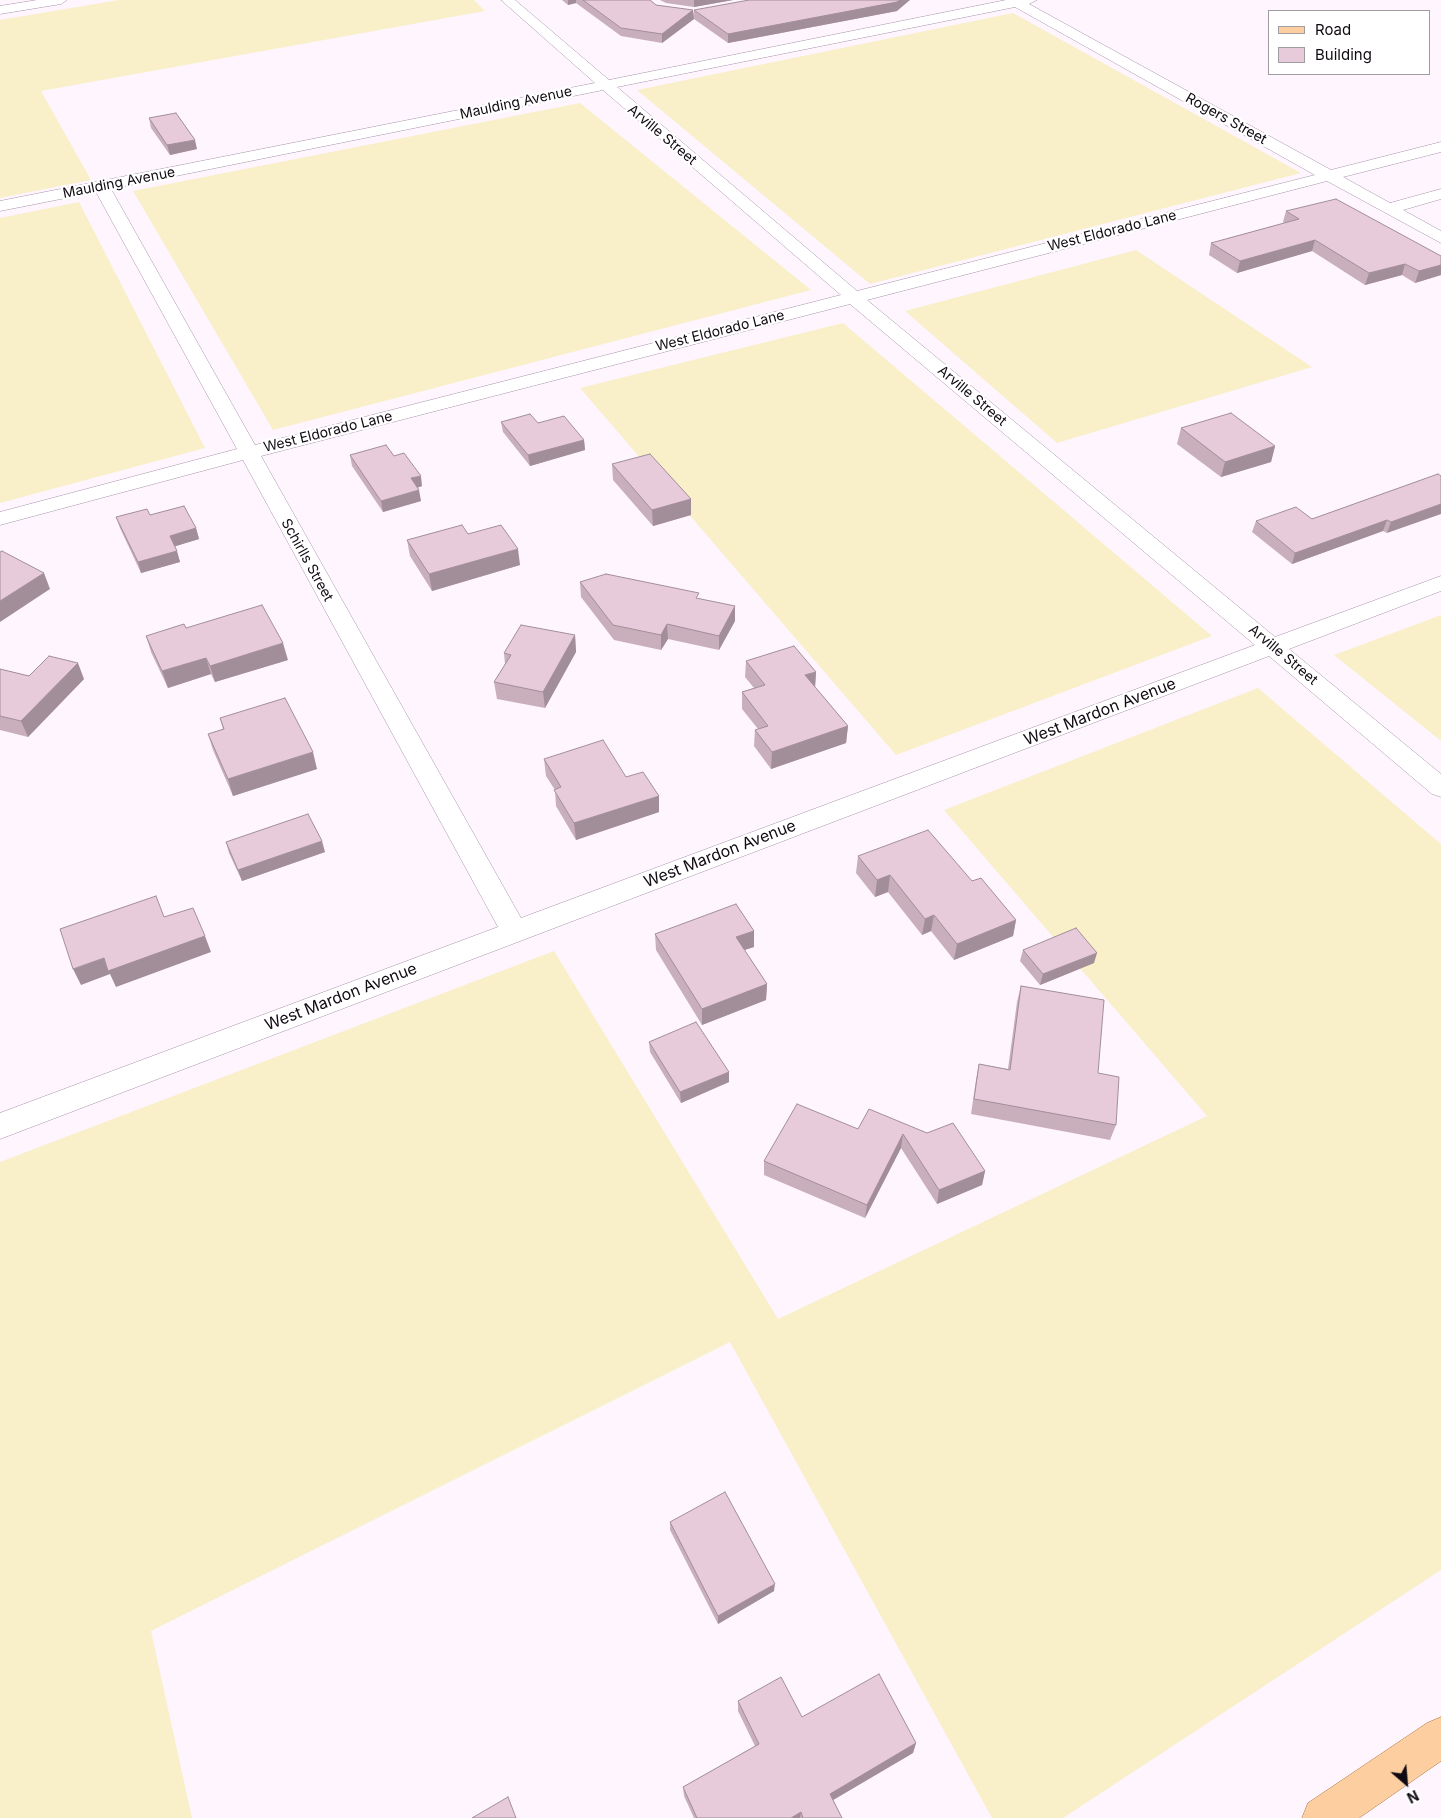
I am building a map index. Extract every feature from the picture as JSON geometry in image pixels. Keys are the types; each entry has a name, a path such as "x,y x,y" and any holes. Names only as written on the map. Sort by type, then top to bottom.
{"main road":[{"path":"1323,1818 1441,1737"}],"street":[{"path":"0,10 60,0"},
{"name":"Arville Street","path":"507,0 603,85 853,297 1441,788"},
{"name":"Maulding Avenue","path":"0,206 1020,1"},
{"name":"Rogers Street","path":"1020,1 1327,176 1441,238"},
{"name":"West Eldorado Lane","path":"0,519 248,453 1441,146"},
{"name":"Schirlls Street","path":"101,186 515,932"},
{"path":"1388,209 1441,194"},
{"name":"West Mardon Avenue","path":"0,1126 1441,583"}],"sand":[{"path":"119,0 474,0 485,11 41,91 91,180 0,198 0,20"},
{"path":"1013,13 1301,173 870,284 637,90"},
{"path":"580,103 811,290 273,430 133,191"},
{"path":"79,202 205,448 0,503 0,218"},
{"path":"1136,250 1312,367 1057,443 905,311"},
{"path":"843,323 1212,636 896,755 580,388"},
{"path":"1441,615 1441,741 1334,655"},
{"path":"1258,688 1441,844 1441,1570 1063,1818 992,1818 730,1342 151,1631 192,1818 0,1818 0,1162 554,951 778,1319 1207,1116 944,810"}],"building":[{"path":"583,0 650,0 656,5 693,10 662,34 621,28"},
{"path":"749,0 900,0 728,34 694,10"},
{"path":"176,113 195,140 167,145 149,118"},
{"path":"1336,199 1441,256 1441,265 1419,271 1405,264 1369,273 1315,240 1240,261 1211,243 1299,219 1286,211"},
{"path":"1231,413 1275,446 1225,462 1181,428"},
{"path":"530,414 538,423 564,416 584,440 528,455 501,422"},
{"path":"386,445 394,456 404,453 421,476 411,478 419,490 381,501 350,455"},
{"path":"650,454 691,499 652,510 612,464"},
{"path":"1438,474 1441,476 1441,504 1391,522 1387,520 1295,553 1256,521 1296,507 1312,519"},
{"path":"184,506 196,528 170,536 177,551 138,562 116,517 147,509 150,515"},
{"path":"462,525 468,534 501,525 518,549 429,574 407,540"},
{"path":"2,551 44,573 0,601 0,552"},
{"path":"606,574 699,593 696,598 735,606 719,636 667,624 661,635 613,625 580,582"},
{"path":"262,605 283,643 210,666 206,658 162,671 146,636 184,624 186,628"},
{"path":"521,625 575,635 543,692 494,682 511,655 504,653"},
{"path":"794,646 816,672 805,675 848,726 772,752 755,730 768,726 742,692 765,685 746,661"},
{"path":"49,656 78,663 21,721 0,716 0,669 29,676"},
{"path":"285,698 313,752 228,779 208,734 224,729 220,718"},
{"path":"603,740 626,777 643,772 659,796 574,823 554,790 561,787 544,759"},
{"path":"308,814 322,841 238,870 226,842"},
{"path":"928,830 972,881 981,878 1016,920 957,944 934,915 925,919 890,875 877,880 858,856"},
{"path":"156,896 164,917 193,908 205,936 108,971 104,958 73,969 60,929"},
{"path":"736,904 754,931 736,937 767,984 702,1009 655,934"},
{"path":"1076,928 1097,953 1043,974 1023,950"},
{"path":"1021,986 1104,1000 1098,1073 1119,1077 1116,1125 974,1099 979,1064 1010,1070"},
{"path":"696,1022 729,1072 680,1092 649,1042"},
{"path":"797,1104 858,1129 869,1109 927,1133 953,1123 985,1171 939,1190 903,1134 867,1205 764,1161"},
{"path":"725,1492 775,1584 718,1616 670,1522"},
{"path":"879,1674 916,1743 830,1794 842,1818 803,1818 801,1812 791,1818 697,1818 683,1787 759,1744 738,1701 781,1677 802,1717"},
{"path":"508,1797 516,1818 472,1818"}]}
